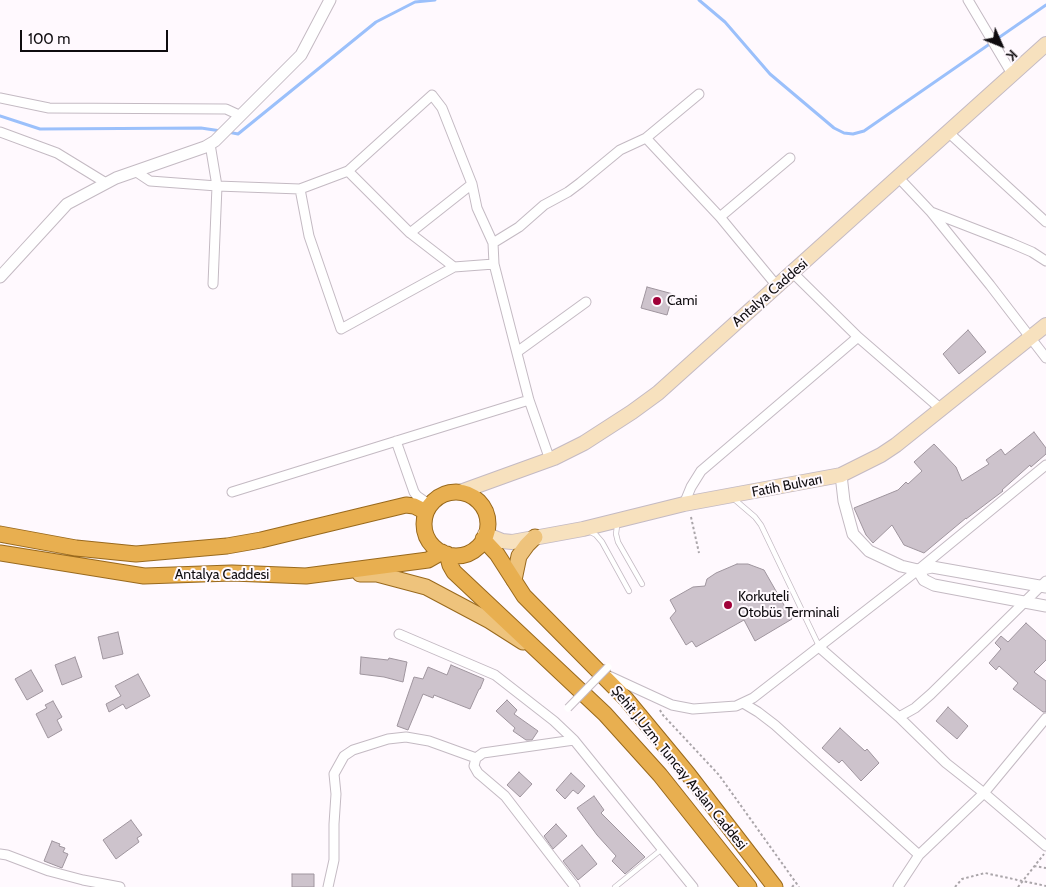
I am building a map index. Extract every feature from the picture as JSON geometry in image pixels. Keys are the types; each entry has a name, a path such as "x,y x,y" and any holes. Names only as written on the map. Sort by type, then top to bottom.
{"highway":[{"path":"460,492 470,495 481,505 487,519 484,537 477,547 468,553 458,555 445,553 434,546 427,538 424,522 428,509 436,499 445,494 460,492"},
{"name":"Antalya Caddesi","path":"0,534 76,548 136,554 227,546 261,540 406,505 428,509"},
{"name":"Şehit J.Uzm. Tuncay Arslan Caddesi","path":"484,537 524,596 603,668 682,766 775,887"},
{"name":"Antalya Caddesi","path":"0,552 144,576 232,573 308,576 428,560 445,553"},
{"name":"Şehit J.Uzm. Tuncay Arslan Caddesi","path":"445,553 454,572 605,714 660,775 749,887"}],"main road":[{"name":"Antalya Caddesi","path":"460,492 550,460 584,443 658,393 1046,44"},
{"name":"Fatih Bulvarı","path":"484,537 512,542 583,528 684,504 841,475 881,455 1046,325"},
{"path":"514,580 519,556 536,537"},
{"path":"308,576 377,574 426,587 490,622 539,652"}],"street":[{"path":"0,277 68,204 106,183 135,171 205,148 212,143 301,55 330,0"},
{"path":"968,0 1012,74"},
{"path":"493,243 519,227 544,205 580,184 620,150 646,138 699,94"},
{"path":"135,171 150,181 300,189 348,171 432,95 442,108 472,184 477,208 493,243 494,264 529,400 550,460"},
{"path":"0,98 49,108 218,108 226,109 237,117"},
{"path":"0,132 57,153 106,183"},
{"path":"948,132 1046,222"},
{"path":"646,138 720,217 778,286"},
{"path":"212,143 217,186 213,284"},
{"path":"720,217 790,158"},
{"path":"348,171 410,233 454,267"},
{"path":"898,177 930,212 1046,358"},
{"path":"410,233 472,184"},
{"path":"300,189 309,236 341,329 454,267 494,264"},
{"path":"930,212 1011,243 1032,252 1046,261"},
{"path":"793,273 858,337 941,409"},
{"path":"517,352 586,302"},
{"path":"684,504 690,487 701,471 858,337"},
{"path":"232,492 529,400"},
{"path":"396,441 414,492 428,509"},
{"path":"568,708 603,668 657,699 672,705 692,709 736,706 754,698 918,570 1046,465"},
{"path":"841,475 844,501 854,534 869,550 901,566 918,570 938,568 1044,585"},
{"path":"918,570 924,580 934,585 1046,606"},
{"path":"899,717 915,708 931,694 1044,585"},
{"path":"399,634 495,675 554,721 574,740 693,887"},
{"path":"819,647 899,717 946,763 1046,846"},
{"path":"743,703 775,725 919,856"},
{"path":"898,887 919,856 984,793 1046,718"},
{"path":"328,887 334,860 336,794 334,774 344,756 353,750 388,739 406,737 429,740 476,758"},
{"path":"574,740 483,753 476,758 474,766 478,773 505,796 575,887"},
{"path":"0,854 49,871 120,887"}],"lane":[{"path":"731,496 755,516 761,525 819,647"},
{"path":"623,518 617,526 618,542 642,584"},
{"path":"583,528 596,535 602,542 629,591"},
{"path":"615,887 662,849"}],"path":[{"path":"690,517 699,553"},
{"path":"657,699 662,714 719,775 799,887"},
{"path":"1018,887 1046,852"},
{"path":"1034,866 1046,868"},
{"path":"955,887 962,879 985,873 1046,886"},
{"path":"792,887 796,884"}],"building":[{"name":"Cami","path":"647,287 673,294 667,315 641,308"},
{"path":"968,330 986,352 959,374 943,354"},
{"path":"1034,432 1046,448 1046,454 1031,467 1030,465 1003,491 966,518 924,553 904,545 892,525 873,543 866,535 854,508 898,490 906,482 908,484 922,471 914,462 934,444 956,467 962,481 989,464 986,460 1001,449 1005,455"},
{"name":"Korkuteli Otobüs Terminali","path":"737,564 748,564 764,570 792,619 755,641 744,620 696,647 692,641 686,645 670,618 676,611 670,600 693,587 705,586 707,579"},
{"path":"1026,623 1046,641 1046,660 1034,672 1046,681 1046,712 1043,712 1013,689 1018,683 999,666 996,670 989,663 1001,649 995,643 1001,636 1008,642"},
{"path":"118,632 123,654 103,659 98,637"},
{"path":"75,657 82,677 62,685 55,665"},
{"path":"361,657 388,660 389,658 407,662 403,682 360,674"},
{"path":"451,665 484,679 470,709 434,695 433,698 423,694 408,730 397,726 414,677 423,679 428,667 447,675"},
{"path":"31,670 43,691 27,700 15,679"},
{"path":"138,674 150,696 126,709 123,704 109,712 106,704 121,696 115,686"},
{"path":"507,700 517,710 514,714 538,731 532,740 526,740 513,731 515,728 496,711"},
{"path":"53,701 62,717 57,720 62,730 48,738 36,714 47,708 45,705"},
{"path":"948,707 968,726 957,739 936,721"},
{"path":"840,728 865,751 867,749 879,763 861,781 842,760 839,763 822,748"},
{"path":"519,772 532,784 520,797 507,785"},
{"path":"571,773 585,786 578,794 573,790 565,799 556,790"},
{"path":"594,796 604,810 601,813 645,857 625,874 612,861 616,856 597,835 577,808"},
{"path":"131,820 142,835 137,838 139,842 116,859 103,840"},
{"path":"556,824 567,836 553,849 544,836"},
{"path":"52,841 65,848 63,852 68,854 62,868 44,861"},
{"path":"582,845 597,864 578,880 563,861"},
{"path":"292,874 314,874 314,887 292,887"}],"waterway":[{"path":"228,132 238,134 376,22 415,2 435,0"},
{"path":"699,0 725,22 770,74 834,128 844,133 853,134 864,131 1046,5"},
{"path":"0,116 40,129 201,128 221,131"}],"place":[{"name":"Cami","path":"657,301"},
{"name":"Korkuteli Otobüs Terminali","path":"728,605"}]}
